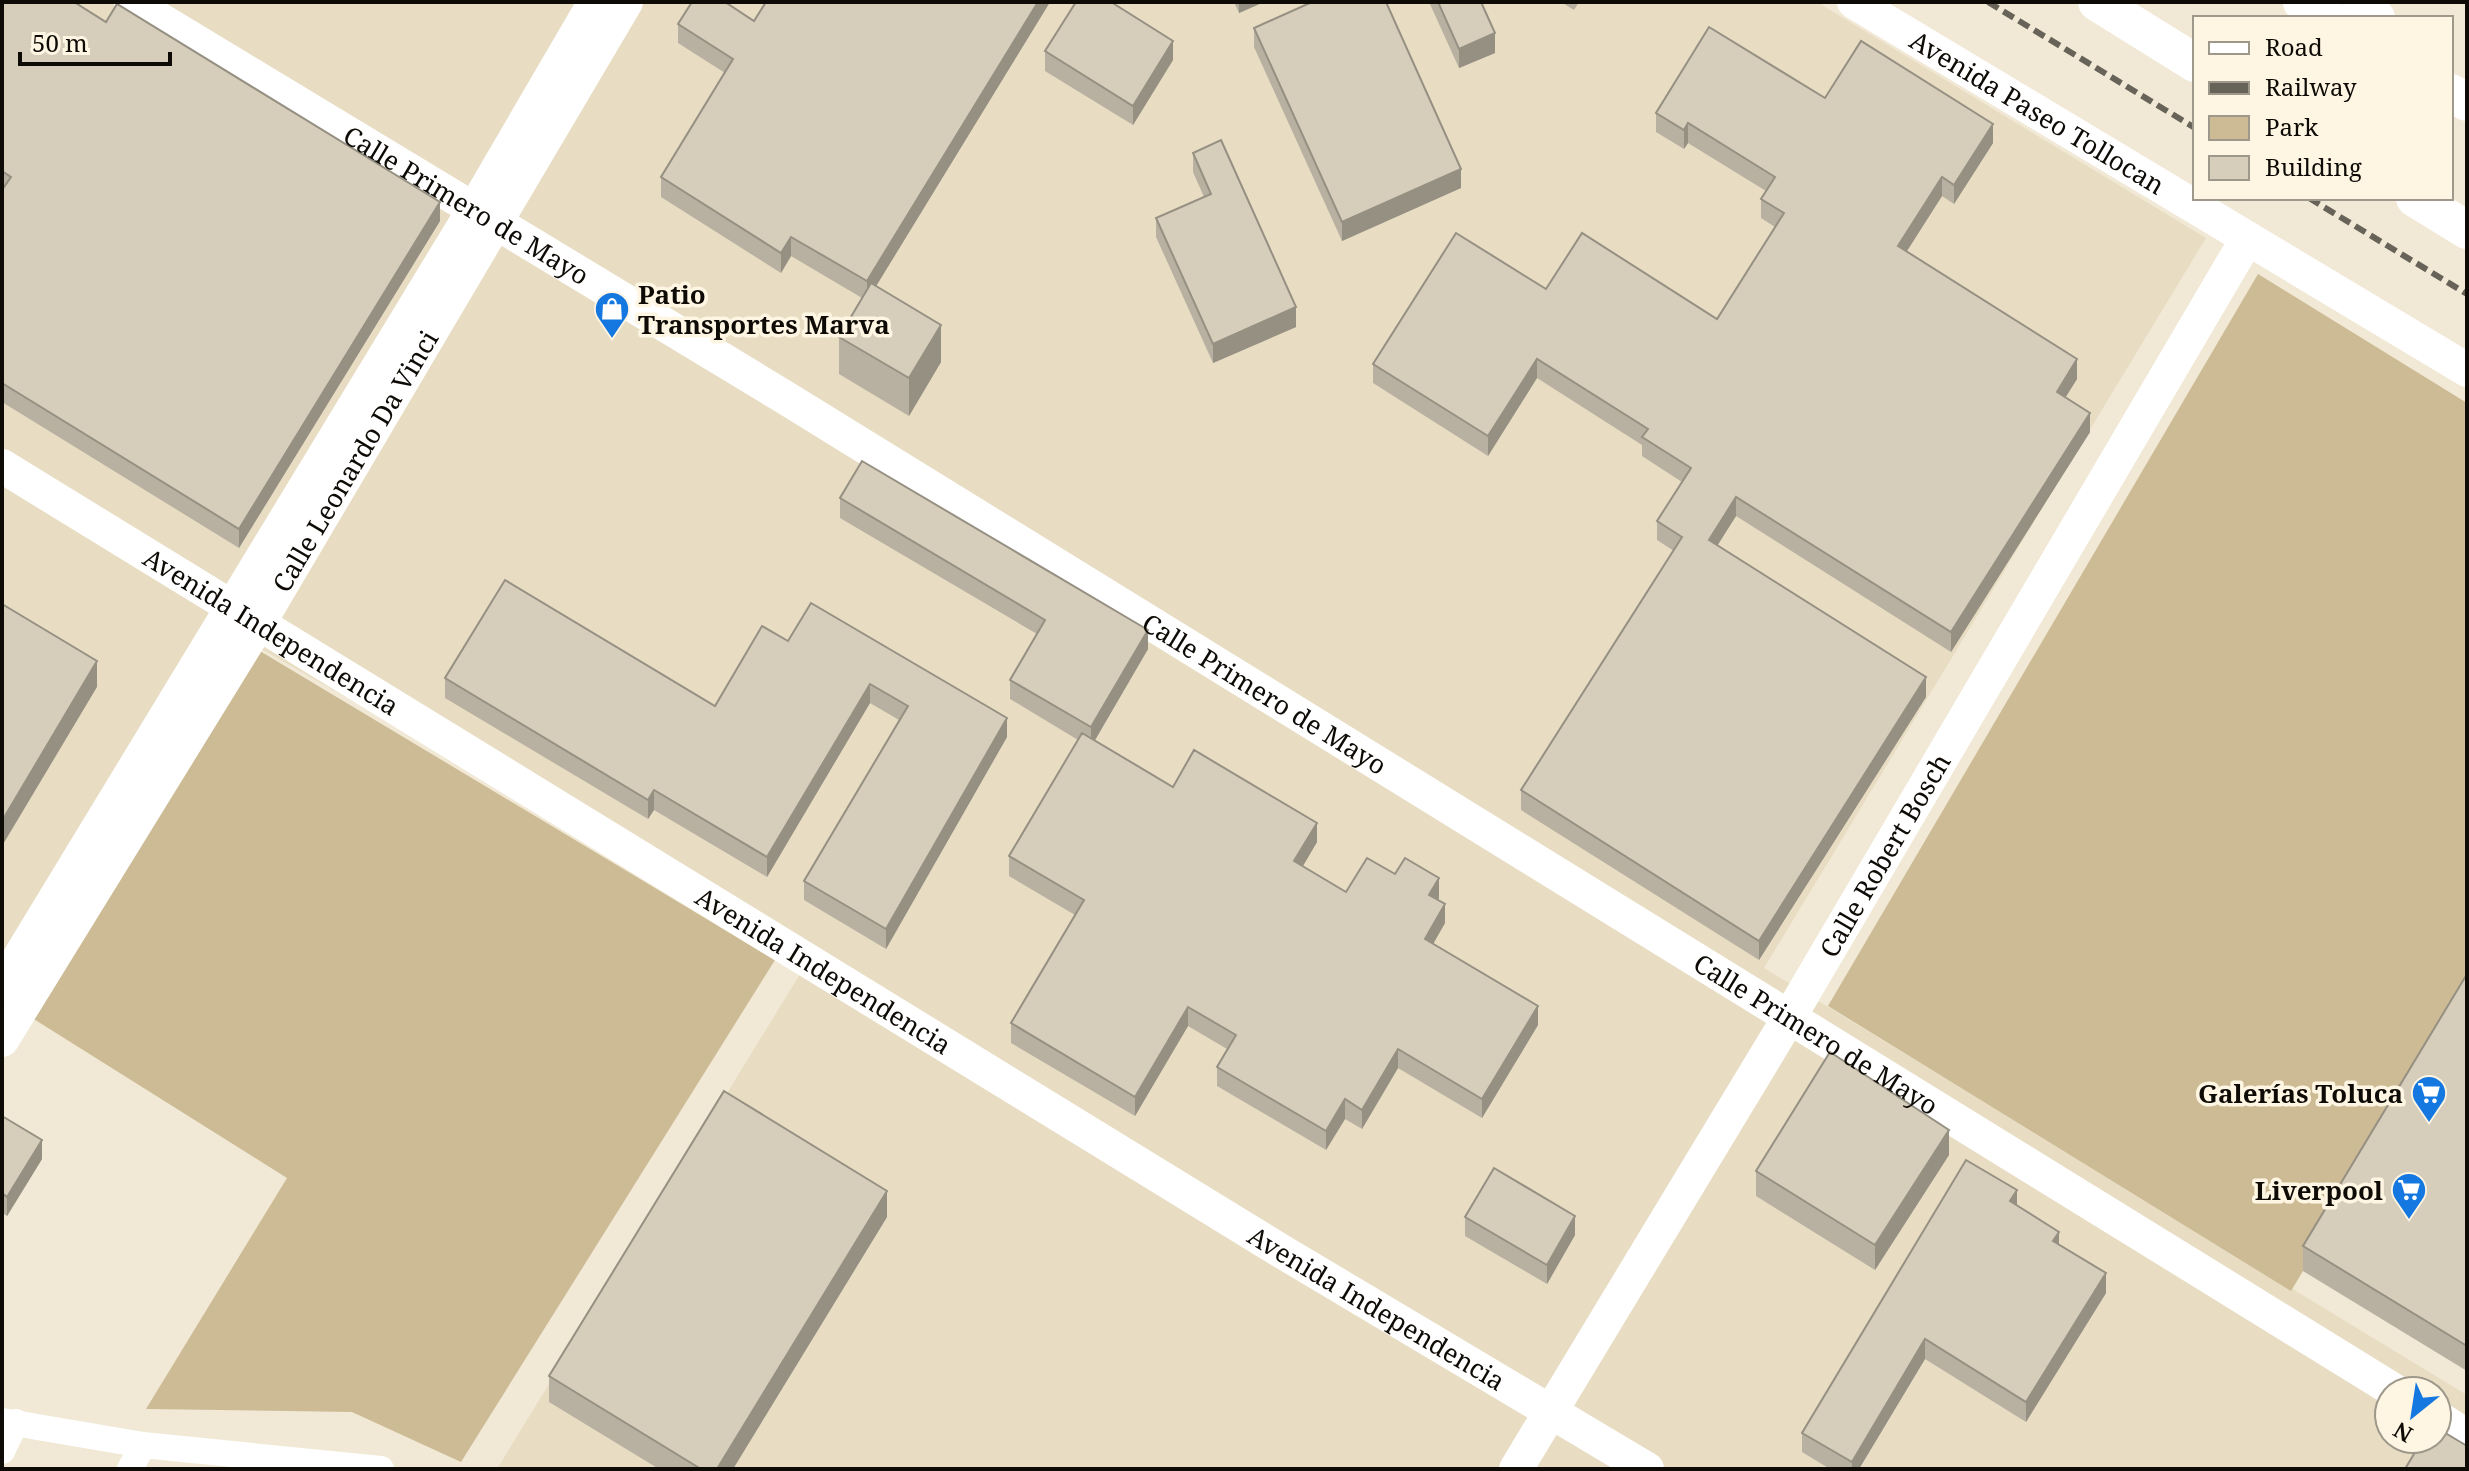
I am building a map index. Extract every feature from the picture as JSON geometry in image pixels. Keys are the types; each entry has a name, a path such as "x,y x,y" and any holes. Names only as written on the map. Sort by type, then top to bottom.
{"highway":[{"path":"2097,2 2193,62"},
{"path":"2302,2 2325,16"},
{"path":"2418,200 2467,230"}],"main road":[{"name":"Calle Primero de Mayo","path":"131,2 781,395 2373,1377"},
{"name":"Calle Leonardo Da Vinci","path":"485,218 595,2"},
{"name":"Calle Leonardo Da Vinci","path":"2,1040 246,616 485,218 626,2"},
{"name":"Avenida Paseo Tollocan","path":"1854,2 2467,370"},
{"name":"Calle Robert Bosch","path":"1516,1469 1790,1016 2247,239"},
{"name":"Avenida Independencia","path":"2,466 1281,1251 1647,1469"},
{"name":"Calle Leonardo Da Vinci","path":"2,986 246,616"}],"street":[{"path":"2,1451 9,1422 143,1445 308,1466 381,1469"},
{"path":"130,1469 143,1445"}],"shaded area":[{"path":"2,2 1817,2 2206,238 1764,968 2434,1375 2373,1375 2373,1455 2453,1455 2453,1386 2467,1395 2467,1469 497,1469 808,961 221,626 2,983"}],"green space":[{"path":"2258,274 2467,403 2467,999 2291,1291 1828,1006"},
{"path":"250,645 775,960 461,1462 352,1412 146,1409 287,1178 21,1011"}],"building":[{"path":"2,2 74,2 106,22 117,4 440,202 239,529 2,383 2,190 11,177 2,171"},
{"path":"692,2 725,2 754,21 766,2 1038,2 867,281 791,237 781,253 661,177 733,59 678,24"},
{"path":"1076,2 1111,2 1173,41 1133,106 1045,51"},
{"path":"1312,2 1386,2 1461,169 1342,222 1254,28"},
{"path":"1438,2 1481,2 1495,33 1459,49"},
{"path":"1709,27 1825,98 1861,41 1993,124 1954,185 1942,177 1898,246 2077,359 2057,392 2090,413 1951,632 1736,497 1709,540 1926,677 1759,941 1521,790 1682,537 1657,521 1691,468 1642,437 1648,429 1537,359 1488,436 1373,364 1456,233 1546,289 1582,233 1717,319 1784,213 1761,199 1775,177 1688,123 1684,130 1656,113"},
{"path":"1221,140 1296,307 1213,344 1156,218 1211,194 1193,153"},
{"path":"871,283 941,325 909,378 839,337"},
{"path":"862,461 1148,630 1091,727 1010,680 1045,620 840,498"},
{"path":"505,580 715,706 762,626 788,641 811,603 1007,718 886,929 804,881 908,706 870,684 767,857 654,790 648,800 445,678"},
{"path":"2,604 97,661 2,821"},
{"path":"1082,733 1173,787 1194,750 1317,823 1294,861 1346,892 1367,858 1395,874 1405,858 1439,878 1429,895 1445,904 1425,939 1538,1006 1482,1099 1398,1049 1362,1110 1345,1099 1326,1131 1217,1067 1236,1035 1188,1007 1135,1097 1011,1023 1084,900 1009,856"},
{"name":"Galerías Toluca","path":"2467,974 2467,1346 2303,1246"},
{"path":"1830,1052 1949,1130 1875,1245 1756,1171"},
{"path":"724,1091 887,1191 717,1469 701,1469 549,1376"},
{"path":"2,1116 42,1140 7,1197 2,1193"},
{"path":"1966,1160 2017,1190 2010,1201 2059,1232 2053,1241 2106,1273 2026,1402 1925,1339 1852,1462 1802,1433"},
{"path":"1494,1168 1575,1216 1547,1265 1465,1217"},
{"path":"2453,1438 2467,1446 2467,1469 2405,1469 2413,1455 2453,1455"}],"railway":[{"path":"1988,2 2193,127"},
{"path":"2312,200 2467,294"}],"place":[{"name":"Patio Transportes Marva","path":"612,340"},
{"name":"Galerías Toluca","path":"2429,1124"},
{"name":"Liverpool","path":"2409,1221"}]}
